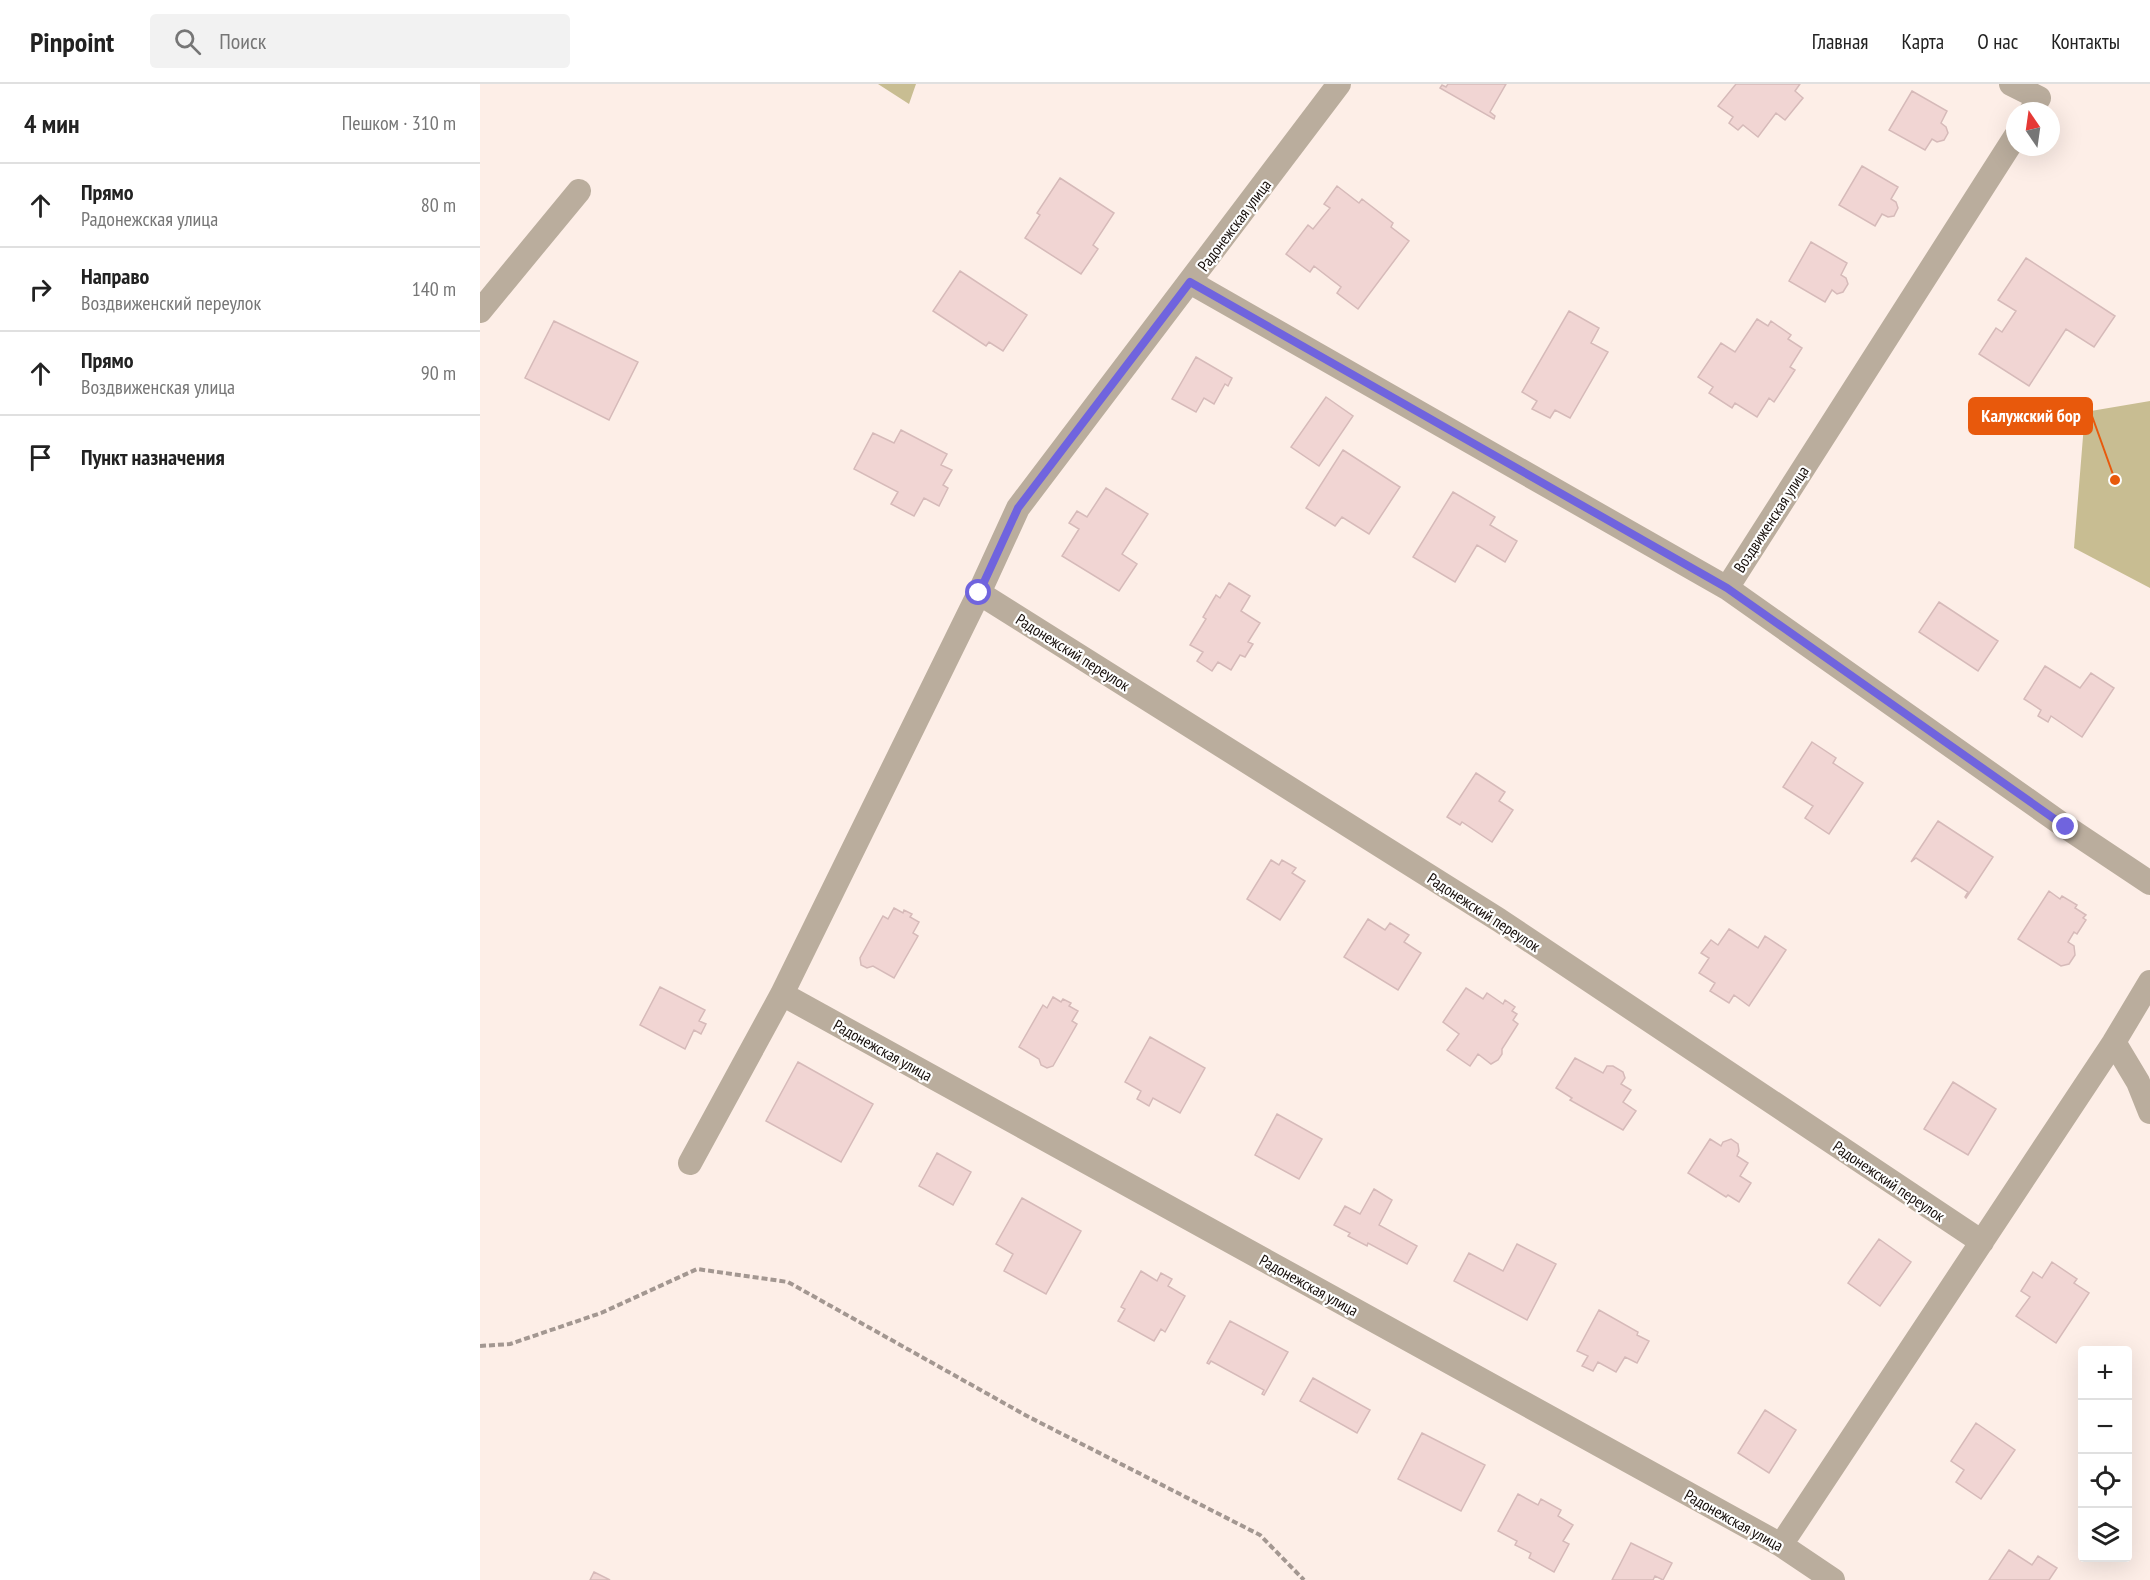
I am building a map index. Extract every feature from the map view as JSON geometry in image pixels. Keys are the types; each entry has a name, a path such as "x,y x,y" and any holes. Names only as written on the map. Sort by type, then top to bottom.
{"street":[{"name":"Радонежская улица","path":"690,1163 782,993 979,593 1018,508 1339,84"},
{"path":"2012,84 2040,98"},
{"name":"Воздвиженская улица","path":"2006,151 1727,588 2066,827 2150,882"},
{"path":"480,311 579,191"},
{"path":"1190,282 1727,588"},
{"name":"Радонежский переулок","path":"979,593 1499,921 1982,1242"},
{"path":"1781,1545 2114,1042 2150,982"},
{"name":"Радонежская улица","path":"782,993 1781,1545 1833,1580"},
{"path":"2114,1042 2138,1082 2150,1112"}],"path":[{"path":"480,1346 510,1344 601,1313 697,1269 788,1282 1027,1416 1260,1535 1304,1580"}],"shaded area":[{"path":"878,84 916,84 909,104"},
{"path":"2150,401 2150,588 2074,548 2085,412"}],"building":[{"path":"1448,84 1506,84 1490,112 1495,116 1494,119 1440,88"},
{"path":"1736,84 1800,84 1795,91 1803,98 1785,120 1776,113 1758,137 1743,125 1738,130 1729,123 1733,117 1718,106"},
{"path":"1912,91 1947,111 1941,123 1946,127 1948,133 1944,140 1937,142 1932,139 1925,150 1889,130"},
{"path":"1862,166 1898,187 1891,199 1896,202 1898,208 1894,216 1888,217 1882,214 1875,226 1839,205"},
{"path":"1060,178 1114,213 1093,245 1098,249 1081,274 1025,238 1040,215 1037,213"},
{"path":"1337,186 1359,203 1362,199 1393,223 1391,227 1409,241 1358,309 1337,293 1341,287 1314,266 1310,272 1286,254 1308,225 1313,229 1330,208 1324,204"},
{"path":"1811,242 1847,263 1841,275 1846,278 1848,284 1843,292 1837,294 1832,290 1825,302 1789,281"},
{"path":"2026,258 2115,316 2094,347 2066,329 2029,386 1979,354 1996,328 2002,332 2016,311 1998,300"},
{"path":"960,271 1027,315 1003,351 989,342 986,346 933,311"},
{"path":"1569,311 1599,328 1591,343 1608,352 1570,418 1555,410 1550,418 1532,409 1537,401 1522,392"},
{"path":"1757,319 1768,326 1771,321 1791,335 1788,339 1802,348 1790,367 1795,370 1774,402 1769,398 1757,417 1735,403 1732,408 1709,393 1713,387 1698,377 1721,343 1735,352"},
{"path":"554,321 638,362 609,420 525,378"},
{"path":"1196,357 1232,378 1228,386 1225,384 1214,404 1204,398 1196,412 1172,399"},
{"path":"1326,397 1353,416 1319,466 1291,447"},
{"path":"901,430 947,454 941,465 952,470 943,485 948,488 939,506 924,498 914,516 891,504 898,492 854,469 873,433 894,443"},
{"path":"1343,450 1400,487 1369,534 1342,517 1335,526 1306,508"},
{"path":"1106,488 1148,514 1122,554 1137,564 1119,591 1062,556 1079,529 1069,523 1077,511 1087,517"},
{"path":"1453,492 1495,517 1490,525 1517,541 1505,562 1477,545 1455,582 1413,557"},
{"path":"1229,583 1250,596 1241,611 1260,623 1248,642 1253,644 1245,657 1240,655 1231,670 1218,662 1212,671 1197,661 1203,652 1190,645 1206,619 1203,617 1216,595 1220,598"},
{"path":"1939,602 1998,641 1978,671 1919,632"},
{"path":"2045,666 2080,688 2091,673 2114,688 2082,737 2051,716 2048,722 2038,716 2041,710 2024,699"},
{"path":"1812,742 1836,758 1833,763 1863,783 1829,834 1805,818 1813,806 1783,787"},
{"path":"1476,773 1505,792 1499,801 1513,810 1492,842 1462,822 1460,825 1447,817"},
{"path":"1938,821 1993,857 1966,898 1968,892 1916,858 1911,862"},
{"path":"1271,860 1279,865 1282,860 1296,868 1292,873 1305,881 1280,920 1247,899"},
{"path":"2049,891 2060,899 2062,896 2077,905 2075,908 2086,915 2083,918 2086,920 2077,934 2074,932 2068,942 2074,946 2075,955 2069,964 2061,966 2018,939"},
{"path":"894,908 903,913 904,910 912,914 910,917 919,922 913,933 918,936 894,978 873,966 867,968 861,965 860,958 883,916 888,919"},
{"path":"1368,919 1385,930 1390,923 1409,935 1404,942 1421,953 1398,990 1344,957"},
{"path":"1729,929 1758,948 1765,936 1786,950 1749,1006 1734,995 1729,1003 1710,991 1715,983 1699,973 1709,958 1701,953 1711,940 1718,945"},
{"path":"660,987 705,1010 699,1021 706,1024 701,1034 694,1030 685,1049 640,1025"},
{"path":"1466,988 1483,999 1487,993 1503,1004 1505,1000 1515,1007 1512,1011 1517,1014 1513,1020 1518,1024 1502,1049 1498,1060 1491,1064 1478,1054 1470,1066 1447,1050 1459,1034 1443,1022"},
{"path":"1053,997 1061,1002 1063,999 1071,1003 1069,1006 1078,1011 1072,1021 1077,1024 1053,1066 1047,1068 1041,1065 1039,1059 1019,1047 1043,1005 1047,1008"},
{"path":"1150,1037 1205,1068 1180,1113 1153,1098 1149,1106 1137,1099 1141,1091 1125,1082"},
{"path":"1575,1058 1603,1073 1607,1066 1613,1066 1623,1072 1625,1078 1621,1084 1631,1090 1623,1102 1636,1111 1623,1130 1570,1100 1572,1098 1556,1088"},
{"path":"798,1062 873,1104 841,1162 766,1121"},
{"path":"1953,1082 1996,1109 1968,1155 1924,1129"},
{"path":"1277,1114 1322,1139 1299,1179 1255,1155"},
{"path":"1710,1139 1721,1146 1723,1142 1731,1139 1738,1144 1737,1156 1748,1163 1740,1176 1751,1183 1739,1202 1728,1195 1726,1197 1688,1173"},
{"path":"937,1153 971,1172 953,1205 919,1186"},
{"path":"1374,1189 1392,1200 1379,1225 1417,1246 1407,1264 1368,1243 1367,1246 1348,1236 1350,1233 1334,1225 1345,1206 1360,1214"},
{"path":"1022,1198 1081,1231 1046,1294 1004,1271 1013,1254 996,1244"},
{"path":"1879,1239 1911,1262 1880,1306 1848,1283"},
{"path":"1517,1244 1556,1264 1527,1320 1454,1281 1469,1253 1503,1271"},
{"path":"2052,1262 2077,1279 2074,1283 2089,1293 2056,1343 2016,1316 2030,1297 2021,1291 2033,1272 2042,1278"},
{"path":"1141,1271 1157,1281 1161,1273 1172,1279 1168,1286 1185,1296 1165,1332 1161,1329 1154,1341 1118,1321 1125,1309 1121,1307"},
{"path":"1599,1310 1638,1332 1637,1335 1649,1341 1637,1363 1625,1357 1616,1372 1598,1362 1593,1371 1582,1366 1588,1356 1577,1351"},
{"path":"1230,1321 1288,1352 1264,1395 1262,1394 1264,1390 1211,1361 1207,1363"},
{"path":"1313,1378 1370,1410 1357,1433 1300,1401"},
{"path":"1765,1410 1796,1430 1769,1473 1738,1453"},
{"path":"1976,1423 2015,1450 1981,1499 1956,1482 1964,1470 1951,1461"},
{"path":"1422,1433 1485,1465 1461,1511 1398,1479"},
{"path":"1518,1494 1538,1505 1541,1499 1561,1510 1558,1516 1573,1525 1563,1541 1569,1544 1554,1572 1529,1558 1531,1553 1515,1545 1517,1541 1498,1531"},
{"path":"1631,1543 1672,1563 1663,1580 1655,1576 1653,1580 1612,1580"},
{"path":"2009,1550 2032,1565 2038,1556 2057,1568 2049,1580 1989,1580"},
{"path":"594,1572 610,1580 590,1580"}],"place":[{"name":"Калужский бор","path":"2115,480"}],"route":[{"path":"979,593 1018,508 1190,282 1727,588 2066,827"}]}
